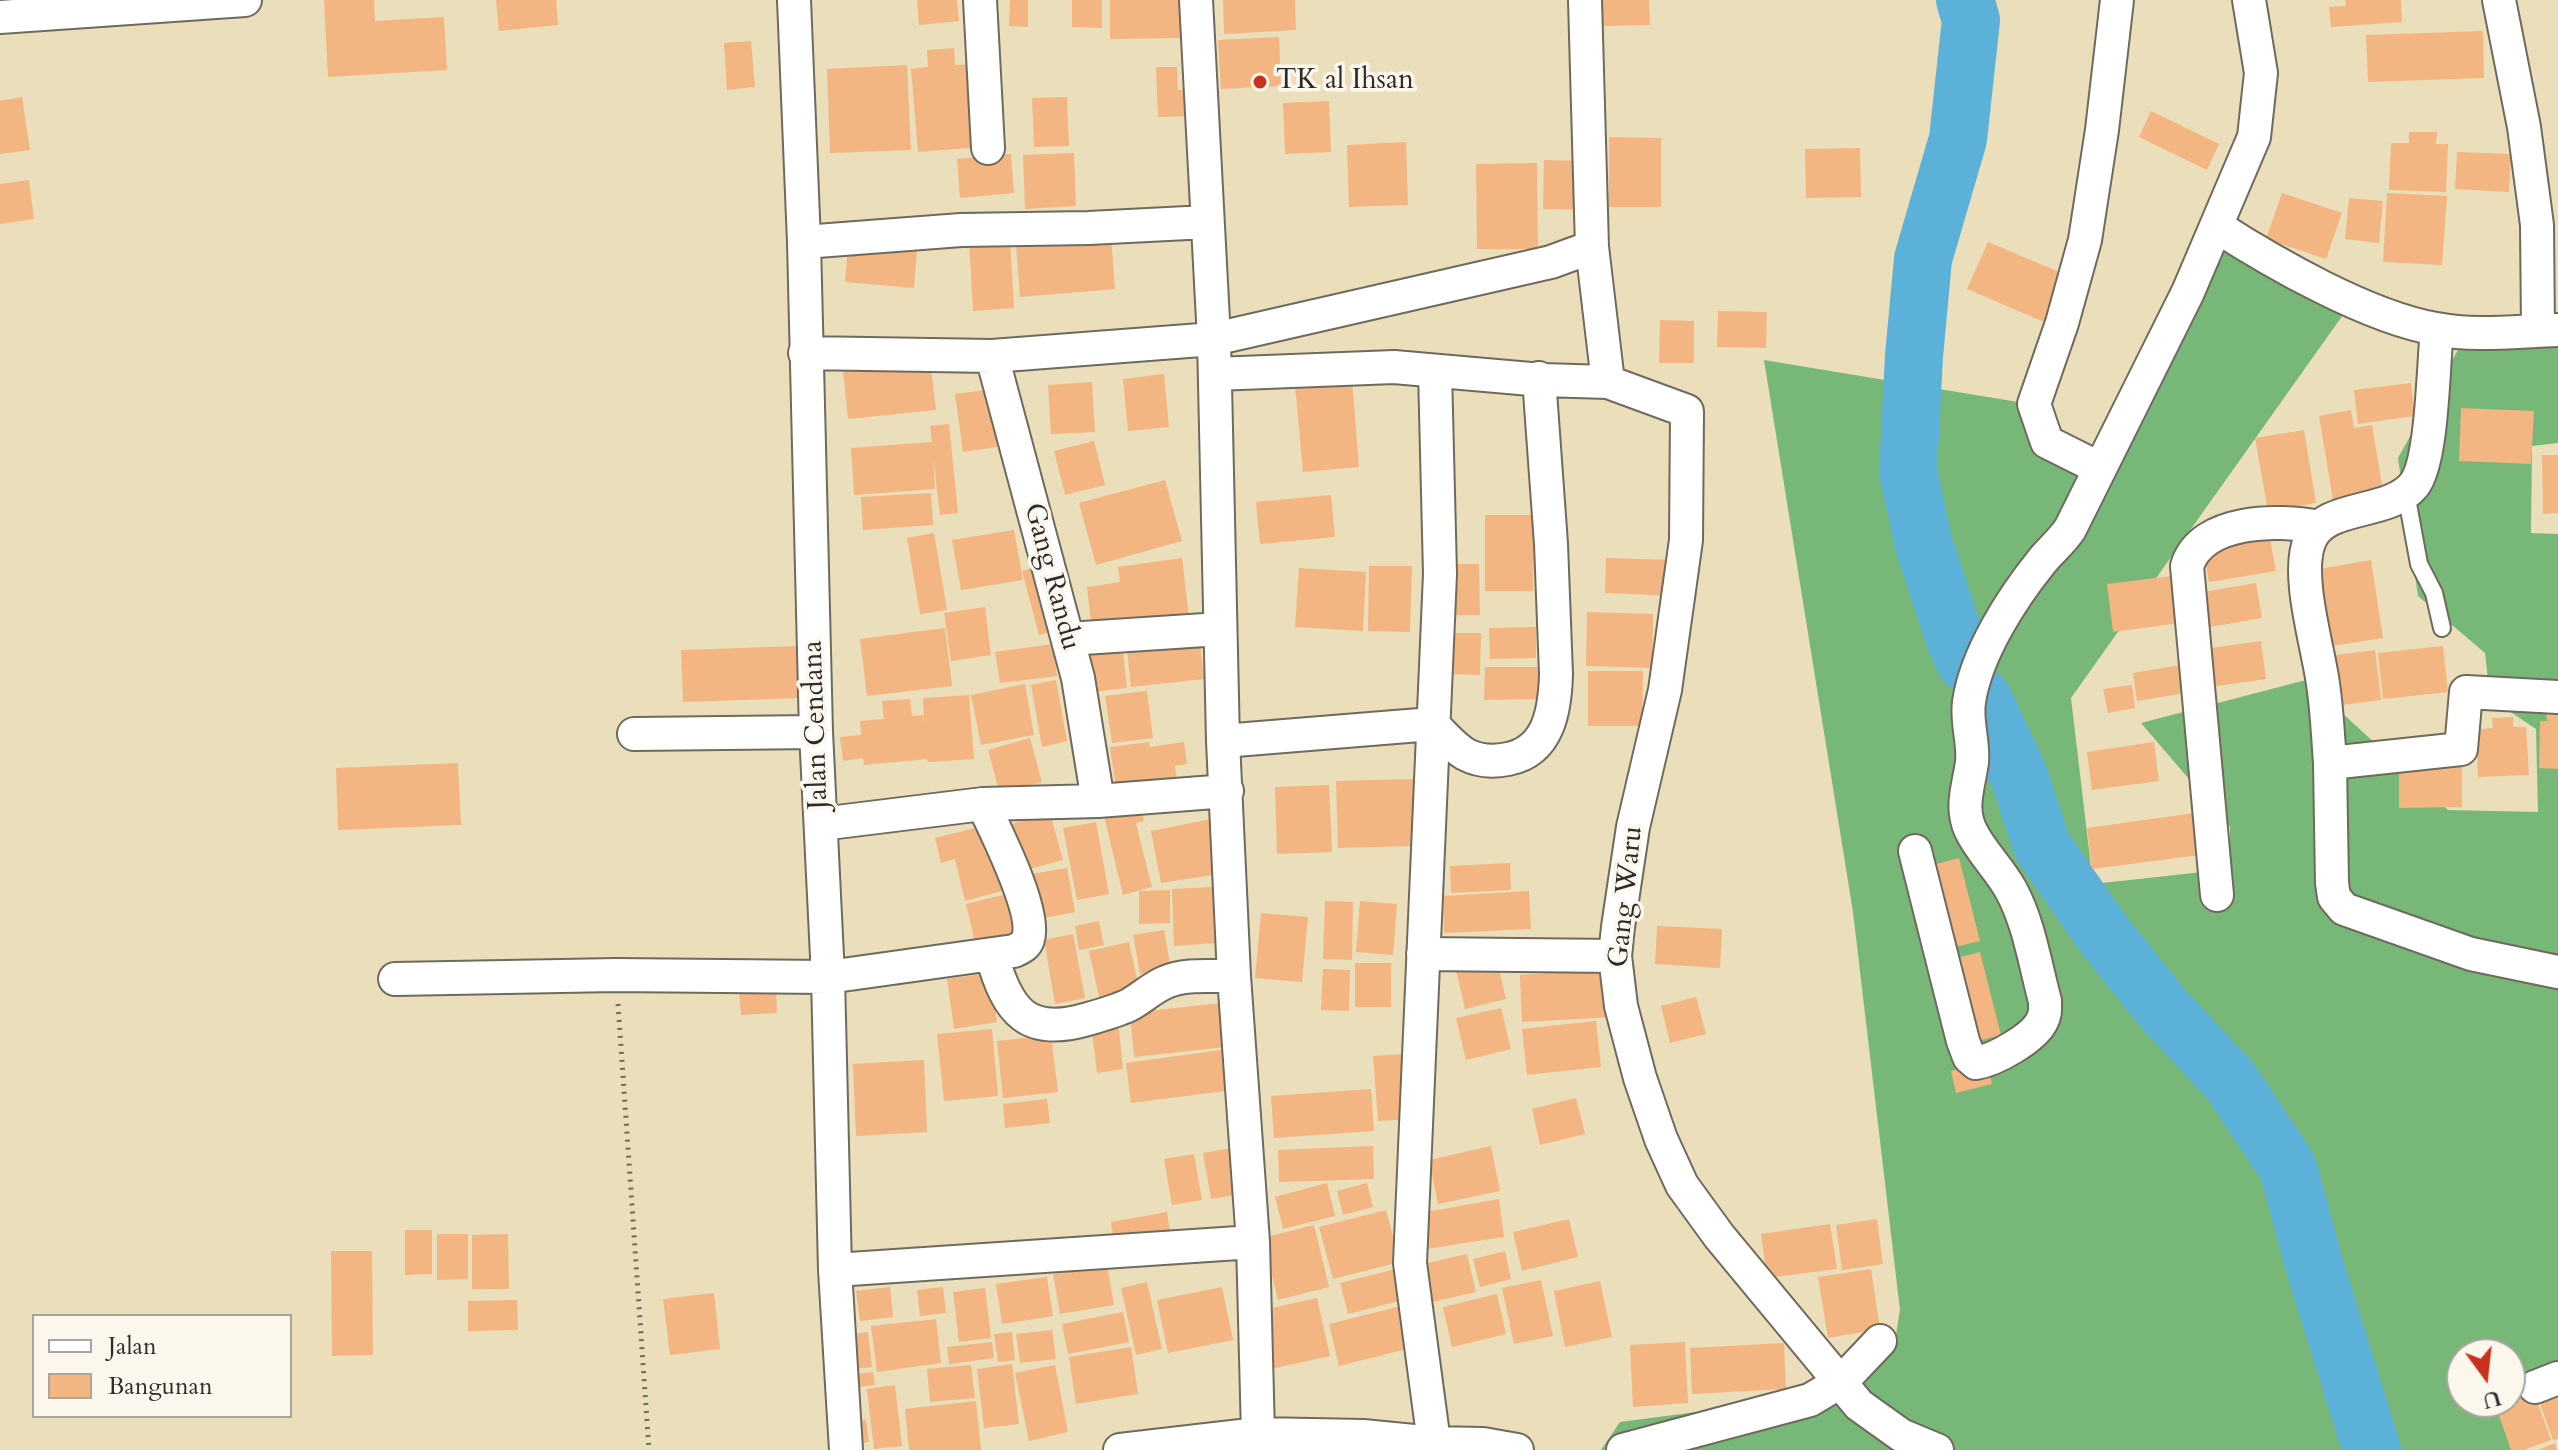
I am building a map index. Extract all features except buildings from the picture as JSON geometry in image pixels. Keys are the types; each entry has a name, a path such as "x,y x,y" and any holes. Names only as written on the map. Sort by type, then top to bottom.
{"street":[{"path":"0,17 149,4 245,0"},
{"name":"Jalan Cendana","path":"794,0 804,242 816,732 828,977 835,1270 846,1450"},
{"path":"980,0 988,148"},
{"path":"1196,0 1214,339 1223,741 1234,976 1253,1242 1258,1434"},
{"path":"1215,374 1394,367 1542,380 1608,382 1592,247 1585,0"},
{"path":"2099,468 2047,442 2034,404 2062,323 2085,240 2117,0"},
{"path":"1915,851 1963,1041 1969,1057 1976,1063 1985,1062 2041,1024 2045,1001 2020,908 2010,887 1968,826 1965,806 1973,741 1968,704 1982,659 2013,601 2043,559 2063,541 2188,292 2254,137 2261,73 2249,0"},
{"path":"2216,226 2247,246 2348,298 2437,330 2548,330 2524,127 2499,0"},
{"path":"804,242 961,230 1207,222"},
{"path":"805,353 992,356 1214,339 1551,262 1592,247"},
{"path":"2437,330 2428,444 2415,484 2390,502 2350,513 2318,527 2310,538 2305,567 2323,685 2330,763 2334,897 2344,909 2471,954 2558,972"},
{"name":"Gang Randu","path":"992,356 1078,678 1098,801"},
{"path":"1435,371 1440,574 1410,1263 1435,1447"},
{"path":"1223,741 1432,724 1464,753 1482,760 1520,757 1538,744 1549,725 1556,694 1556,631 1539,378"},
{"name":"Gang Waru","path":"1608,382 1687,411 1688,493 1682,576 1665,690 1633,827 1615,956 1621,1006 1640,1078 1661,1139 1682,1185 1719,1236 1859,1405 1901,1435 1937,1450"},
{"path":"2217,895 2187,566 2191,555 2203,542 2241,527 2296,522 2318,527"},
{"path":"1068,639 1220,629"},
{"path":"2330,763 2461,749 2466,692 2558,697"},
{"path":"634,734 816,732"},
{"path":"821,824 983,804 1098,801 1227,791"},
{"path":"395,979 616,975 828,977 1014,951 1025,945 1029,937 1025,905 1009,860 983,804"},
{"path":"1423,954 1615,956"},
{"path":"992,956 1009,1000 1037,1024 1051,1026 1067,1025 1114,1011 1169,980 1234,976"},
{"path":"835,1270 1253,1242"},
{"path":"1623,1450 1810,1400 1842,1381 1880,1341"},
{"path":"1120,1450 1258,1434 1363,1436 1435,1447 1483,1444 1517,1450"}],"lane":[{"path":"2406,493 2419,564 2434,593 2442,628"}],"path":[{"path":"616,975 649,1450"}],"green space":[{"path":"2223,234 2350,305 2071,698 2093,884 2230,869 2230,827 2141,723 2306,680 2448,810 2538,812 2536,729 2490,698 2485,653 2418,596 2398,458 2459,348 2558,342 2558,443 2532,446 2531,533 2558,534 2558,1383 2526,1397 2526,1338 2446,1338 2446,1418 2525,1418 2526,1450 1601,1450 1620,1422 1834,1394 1895,1341 1900,1310 1853,912 1764,360 2030,404 2105,476"}],"waterway":[{"path":"1965,0 1971,20 1958,139 1923,259 1908,472 1924,545 1966,663"},
{"path":"1983,699 2019,776 2042,846 2104,935 2161,1006 2232,1083 2288,1168 2316,1271 2372,1450"}],"place":[{"name":"TK al Ihsan","path":"1260,82"}]}
